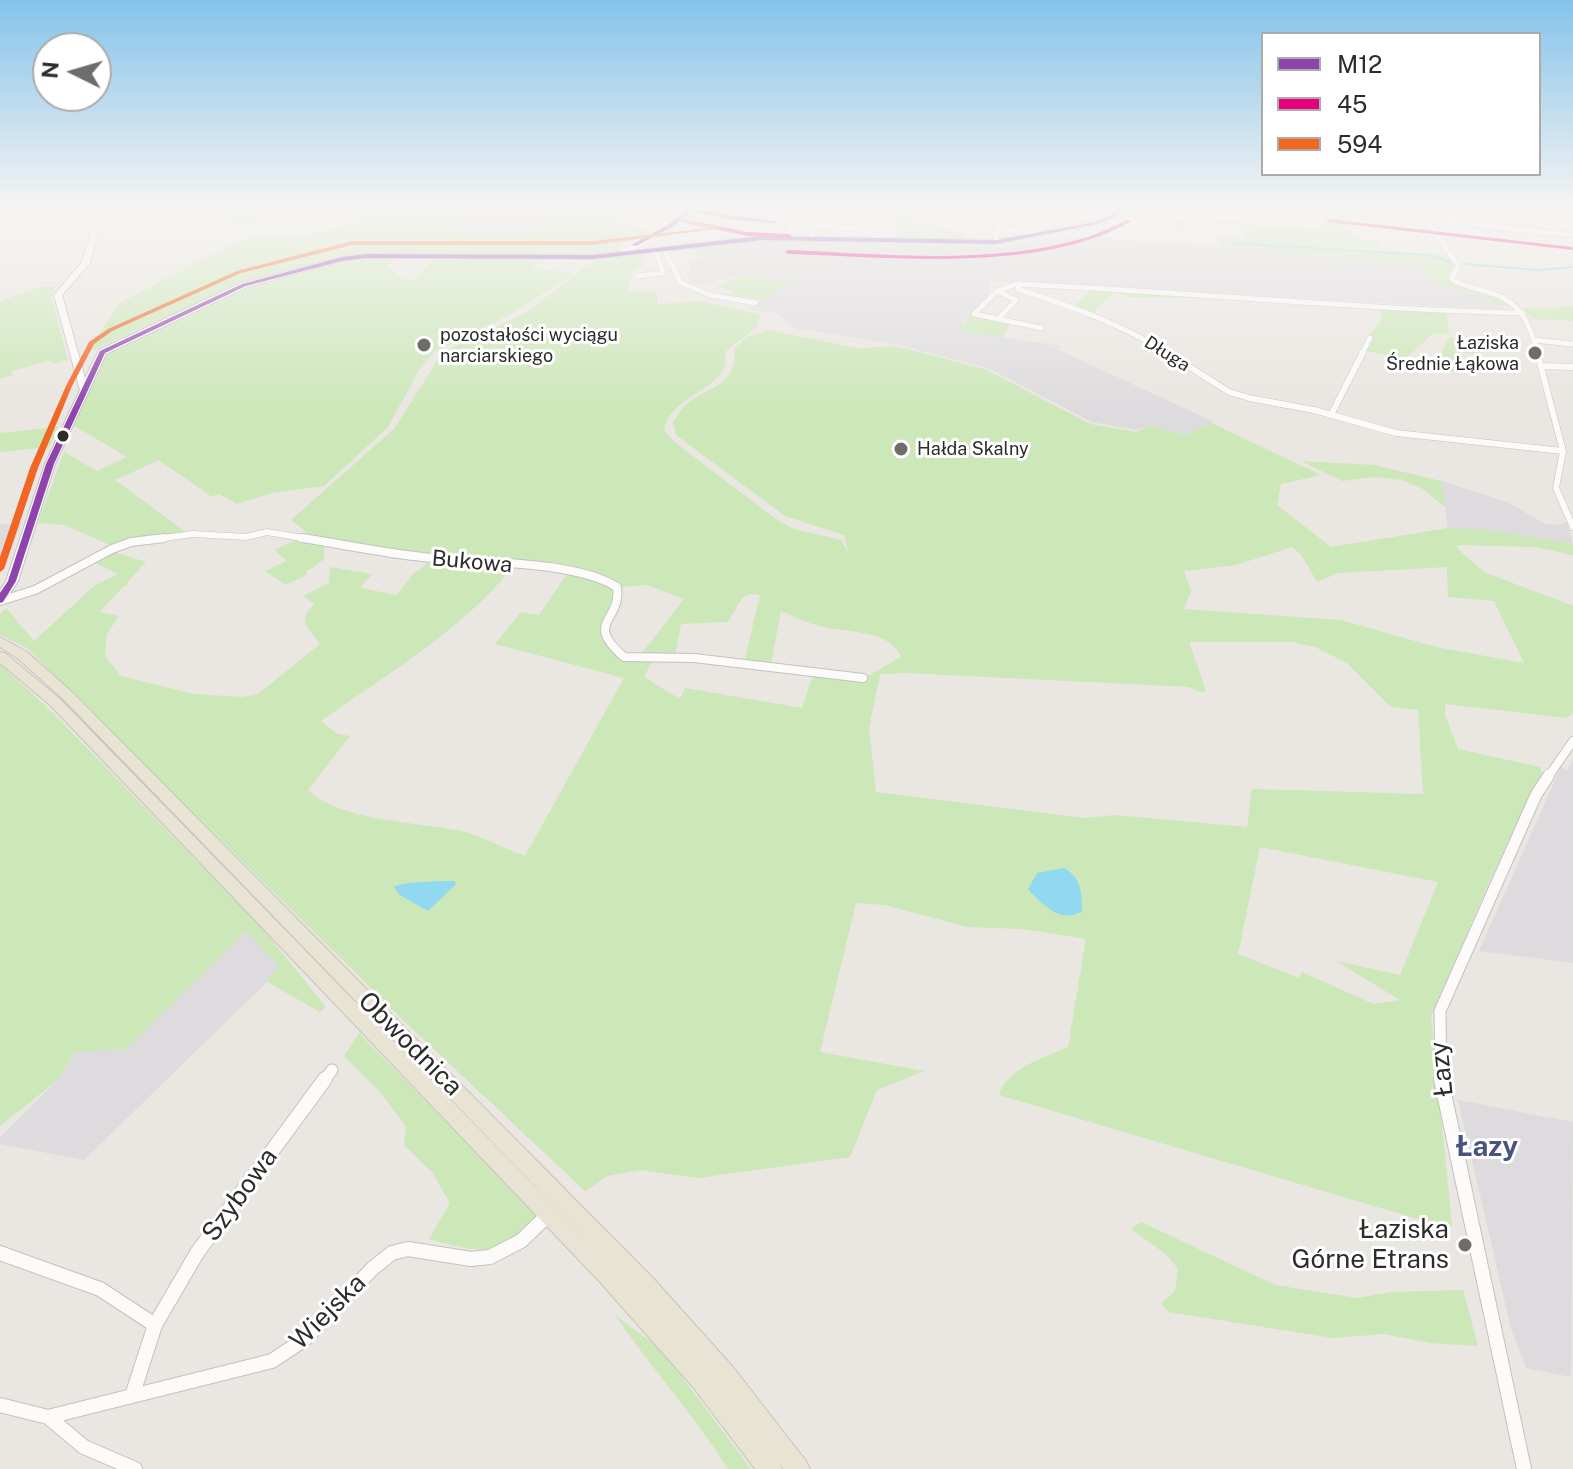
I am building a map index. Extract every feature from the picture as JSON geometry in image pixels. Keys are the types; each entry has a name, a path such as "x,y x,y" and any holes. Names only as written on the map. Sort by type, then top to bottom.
{"main road":[{"name":"Obwodnica","path":"0,641 22,655 68,696 602,1240 679,1321 741,1393 798,1469"},
{"name":"Obwodnica","path":"0,656 55,702 548,1215 701,1379 770,1469"}],"street":[{"path":"75,276 58,295 83,388"},
{"path":"74,357 102,352 244,285 280,276"},
{"path":"676,276 681,283 710,295 756,303"},
{"path":"1453,276 1453,281 1492,291 1523,313 1530,323 1563,451 1555,480 1556,488 1573,527"},
{"path":"1041,328 974,314 1000,289 1012,284 1179,292 1434,311 1523,313"},
{"path":"998,319 1016,300 1000,289"},
{"name":"Długa","path":"1000,289 1046,296 1149,341 1229,392 1396,433 1563,451"},
{"path":"1331,415 1370,338"},
{"path":"1534,340 1573,344"},
{"path":"4,597 50,464 102,352"},
{"path":"1541,366 1573,367"},
{"name":"Bukowa","path":"4,597 131,542 193,534 246,537 275,532 404,555 567,570 604,579 617,587 618,594 604,629 607,642 624,657 694,658 863,678"},
{"name":"Łazy","path":"1524,1469 1494,1346 1449,1124 1436,1041 1440,1011 1536,795 1573,741"},
{"name":"Szybowa","path":"133,1393 155,1325 197,1253 332,1070"},
{"name":"Wiejska","path":"48,1417 133,1393 272,1361 289,1352 392,1253 408,1249 471,1259 490,1257 521,1241 548,1215"},
{"path":"0,1253 92,1283 116,1295 155,1325"},
{"name":"Wiejska","path":"0,1405 48,1417 84,1447 135,1469"}],"shaded area":[{"path":"688,276 739,276 698,285 691,282"},
{"path":"744,276 1428,276 1442,286 1486,296 1505,310 990,281 989,298 964,320 961,331 1060,346 1057,349 1214,422 1186,435 1148,426 1136,430 1092,422 988,368 896,344 795,328 775,313 749,310 773,291 789,284"},
{"path":"1441,481 1507,502 1545,524 1567,522 1573,544 1448,528"},
{"path":"22,522 5,567 0,568 0,525"},
{"path":"1573,761 1573,963 1479,951 1561,767 1567,770"},
{"path":"246,931 280,966 84,1160 0,1144 0,1137 59,1079 75,1052 126,1049"},
{"path":"1458,1100 1573,1122 1571,1377 1526,1368 1511,1329"}],"green space":[{"path":"172,276 272,276 237,285 87,353 119,303"},
{"path":"288,276 399,276 415,280 419,276 569,276 513,313 434,352 418,372 388,427 324,486 272,493 237,504 219,494 212,497 159,460 115,480 187,533 112,546 65,525 38,523 64,452 97,471 127,457 73,425 100,362 109,352 243,287"},
{"path":"574,276 632,276 627,291 656,291 658,304 702,301 761,315 756,327 725,352 725,364 720,374 678,407 669,417 664,430 673,441 777,520 794,529 841,540 849,554 844,535 785,516 676,435 673,422 689,402 727,377 735,348 747,337 768,330 857,348 896,346 985,369 1090,424 1136,432 1148,426 1186,435 1211,423 1321,475 1281,484 1277,505 1331,547 1448,528 1488,530 1573,544 1573,555 1536,547 1458,545 1458,549 1484,572 1573,606 1573,713 1567,718 1445,704 1445,715 1458,749 1540,767 1542,774 1490,880 1431,1017 1452,1226 1438,1225 999,1095 1003,1086 1018,1071 1068,1047 1086,939 1023,929 968,927 885,905 856,903 820,1052 924,1071 877,1090 850,1157 698,1178 640,1170 607,1176 585,1191 405,1022 27,648 0,635 0,614 6,608 34,641 94,586 118,574 93,562 111,551 146,562 128,585 99,612 119,616 107,634 105,656 121,676 194,694 242,697 258,694 320,644 305,624 306,613 315,604 303,596 329,583 330,567 372,574 360,588 397,595 413,574 432,560 512,568 447,632 321,721 337,734 350,736 308,790 339,808 380,819 461,831 525,856 624,678 495,644 521,612 539,615 567,574 611,586 610,578 576,569 370,547 311,536 291,520 394,429 442,353 528,311","holes":["1292,547 1302,556 1317,582 1338,573 1447,567 1448,597 1494,601 1524,663 1436,647 1341,620 1184,609 1191,591 1184,571 1236,565","647,585 684,599 635,662 618,658 601,637 613,596 611,588","749,594 760,595 744,663 771,665 781,611 816,625 876,636 887,641 901,657 870,675 814,672 802,708 685,688 680,699 644,677 652,661 675,657 681,624 728,622 742,598","1189,642 1292,642 1315,647 1347,663 1391,707 1418,710 1423,794 1252,789 1247,827 1115,815 1085,818 876,792 869,728 880,674 1189,687 1199,692 1206,691","1260,847 1438,882 1400,975 1336,961 1400,1000 1373,1004 1302,972 1299,978 1238,954"]},
{"path":"740,276 791,283 762,300 729,295 733,290 716,287"},
{"path":"1428,276 1448,276 1446,279 1482,290 1513,305 1499,306 1486,296 1442,286"},
{"path":"39,287 56,287 51,296 68,360 53,364 49,361 11,371 13,375 0,379 0,301"},
{"path":"1092,288 1234,298 1134,298 1114,292 1093,314 1075,306"},
{"path":"1381,307 1447,313 1449,334 1434,333 1405,359 1366,351 1373,339 1370,335 1381,321"},
{"path":"1573,307 1573,321 1532,319 1522,308"},
{"path":"970,314 1012,322 1002,337 960,331"},
{"path":"1449,337 1478,340 1481,355 1460,352 1454,372 1433,370"},
{"path":"59,427 49,447 0,452 0,433"},
{"path":"1301,461 1374,465 1441,481 1445,507 1423,489 1401,480 1375,477 1342,481"},
{"path":"298,539 324,544 324,559 306,572 308,574 286,585 265,571 287,561 274,550"},
{"path":"0,664 51,711 261,927 326,1007 320,1012 267,982 279,966 246,931 126,1049 75,1052 59,1079 0,1126"},
{"path":"359,1033 537,1216 522,1230 499,1246 488,1249 463,1248 429,1239 450,1203 432,1172 404,1145 406,1127 381,1093 344,1056"},
{"path":"1141,1222 1275,1285 1357,1298 1392,1292 1463,1290 1478,1346 1430,1343 1384,1334 1333,1338 1168,1312 1161,1303 1175,1291 1178,1269 1167,1255 1131,1229"},
{"path":"615,1315 662,1350 751,1469 728,1469"}],"water":[{"path":"1064,868 1074,876 1081,892 1082,911 1075,915 1067,916 1053,911 1028,889 1037,873"},
{"path":"454,881 456,884 428,911 400,895 394,887 411,883"}],"transit line":[{"name":"594","path":"0,569 34,468 91,343 110,330 231,276"},
{"name":"M12","path":"0,600 12,581 50,464 102,352 244,285 280,276"}],"place":[{"name":"pozostałości wyciągu narciarskiego","path":"424,345"},
{"name":"Łaziska Średnie Łąkowa","path":"1535,353"},
{"name":"Hałda Skalny","path":"901,449"},
{"name":"Łaziska Górne Etrans","path":"1465,1245"}],"district":[{"name":"Łazy","path":"1487,1147"}]}
